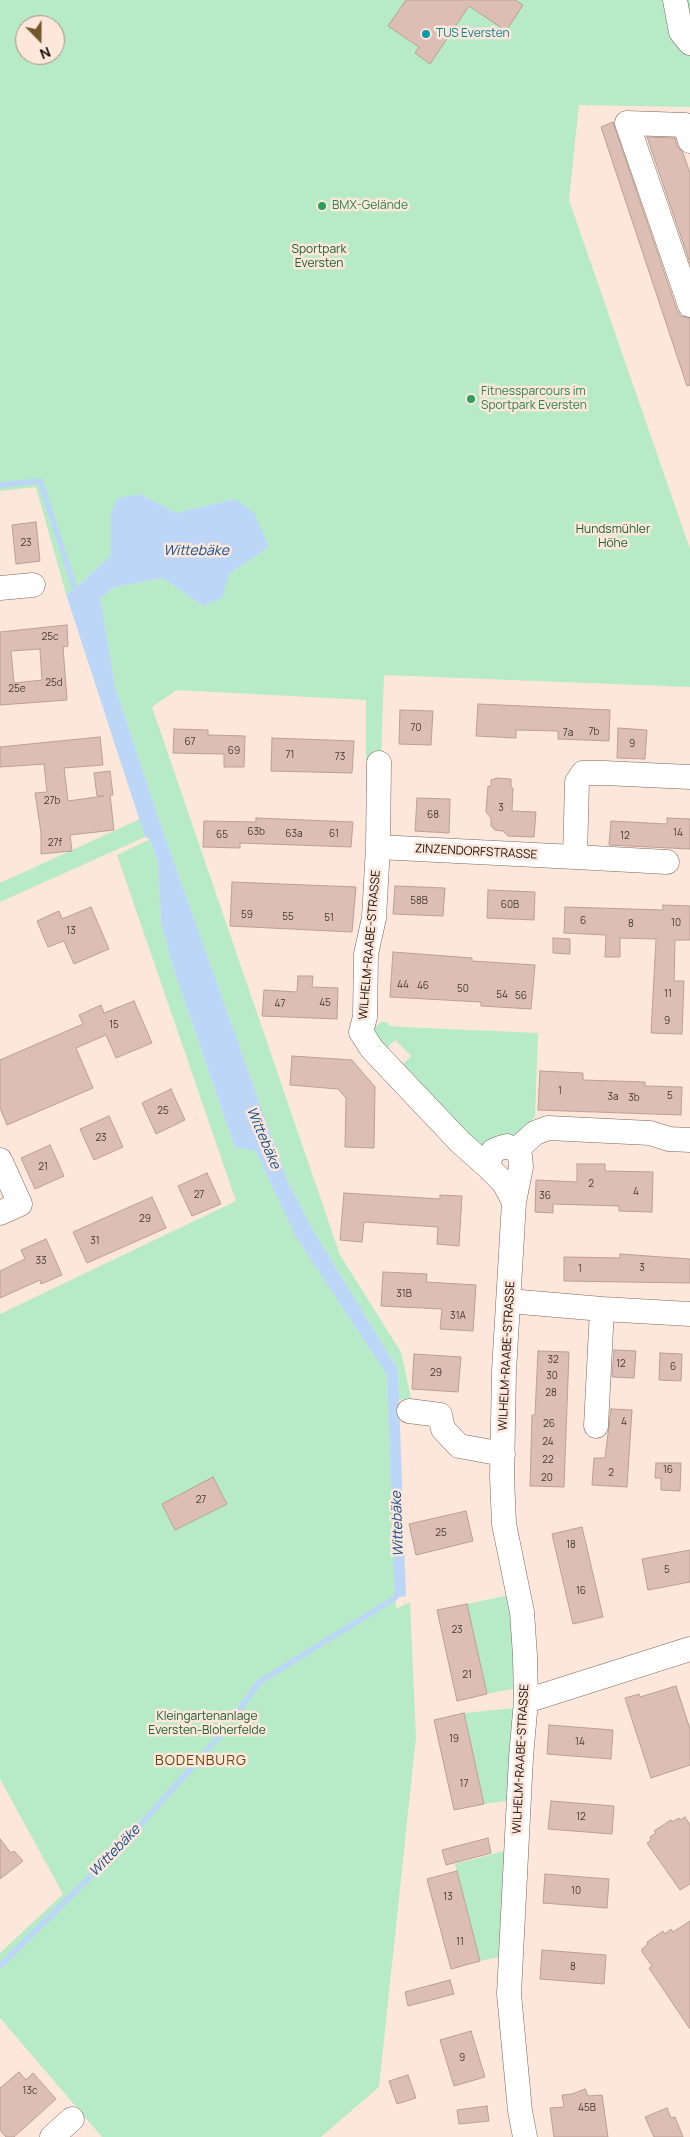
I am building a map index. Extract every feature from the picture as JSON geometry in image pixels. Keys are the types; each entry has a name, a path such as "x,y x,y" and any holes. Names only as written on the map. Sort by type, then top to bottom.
{"street":[{"path":"674,0 681,32 690,43"},
{"path":"688,130 627,123 689,299"},
{"path":"0,588 33,586"},
{"name":"WILHELM-RAABE-STRASSE","path":"379,763 378,847 374,918 366,954 365,1017 361,1032 372,1049 460,1142 504,1183 514,1202"},
{"path":"575,856 577,782 583,773 604,772 690,777"},
{"name":"ZINZENDORFSTRASSE","path":"378,847 667,862"},
{"path":"487,1166 493,1151 507,1146 516,1150 535,1133 548,1128 650,1133 669,1139 690,1140"},
{"name":"WILHELM-RAABE-STRASSE","path":"516,1150 520,1156 521,1167 514,1202 504,1371 503,1454 504,1524 522,1612 526,1701 521,1750 509,1994 520,2111 525,2137"},
{"path":"0,1213 20,1204 1,1165"},
{"path":"509,1302 602,1310 690,1314"},
{"path":"596,1426 602,1310"},
{"path":"409,1411 440,1415 443,1429 459,1446 503,1454"},
{"path":"526,1701 690,1649"},
{"path":"52,2137 72,2119"}],"green space":[{"name":"Sportpark Eversten","path":"0,0 690,0 690,107 579,105 569,200 690,549 690,687 384,675 381,762 366,762 366,700 177,690 152,707 340,1255 401,1352 411,1398 399,1400 398,1370 313,1230 287,1180 159,820 115,686 100,598 115,587 163,578 203,606 229,574 269,547 235,499 176,513 140,494 111,513 111,555 75,589 66,594 36,487 0,491"},
{"path":"140,819 145,837 0,902 0,883"},
{"name":"Kleingartenanlage Eversten-Bloherfelde","path":"150,839 158,863 161,922 174,970 235,1148 255,1149 296,1237 387,1375 396,1609 410,1602 416,1737 379,2087 321,2137 102,2137 0,2018 0,1953 63,1894 0,1779 0,1314 236,1201 117,855"},
{"path":"381,1022 387,1022 389,1026 403,1027 538,1033 535,1117 515,1135 507,1135 488,1146 474,1143 401,1066 411,1056 395,1040 386,1049 375,1036 375,1027"},
{"path":"519,1593 526,1686 487,1694 467,1604"},
{"path":"525,1707 518,1799 484,1804 464,1713"},
{"path":"516,1848 511,1954 480,1961 455,1864"}],"water":[{"name":"Wittebäke","path":"140,494 176,513 235,499 254,513 269,547 229,574 222,598 203,606 163,578 115,587 100,598 115,686 159,820 287,1180 313,1230 398,1370 406,1596 395,1598 387,1375 296,1237 255,1150 235,1148 174,970 161,922 158,862 150,839 145,837 66,594 75,589 111,555 111,513 118,498"}],"building":[{"name":"TUS Eversten","path":"406,0 515,0 523,5 506,31 469,6 430,64 415,53 419,47 388,26"},
{"path":"613,122 677,310 681,316 690,318 690,385 687,386 601,127"},
{"path":"647,137 675,138 690,173 690,263"},
{"path":"36,522 40,561 16,564 12,525"},
{"path":"67,625 68,646 63,647 67,700 0,705 0,632","holes":["40,649 42,680 14,683 11,651"]},
{"path":"478,704 610,710 609,741 558,739 558,731 516,730 516,738 476,736"},
{"path":"400,710 433,711 431,745 399,744"},
{"path":"618,728 647,730 645,759 617,758"},
{"path":"174,729 208,730 208,735 245,736 244,767 224,767 224,754 173,753"},
{"path":"100,737 103,765 64,768 68,801 104,796 97,796 94,773 110,771 113,795 110,795 114,830 70,835 72,851 41,854 41,833 35,793 47,792 44,764 0,767 0,747"},
{"path":"272,738 354,741 352,773 271,771"},
{"path":"497,778 511,779 511,788 513,788 512,811 536,812 534,837 508,836 503,831 495,830 491,826 491,818 486,812 488,786 491,787 491,780"},
{"path":"417,798 450,799 449,833 415,831"},
{"path":"256,818 353,822 351,847 240,843 240,848 203,847 204,821 256,822"},
{"path":"667,818 690,819 690,849 609,845 611,821 667,824"},
{"path":"232,882 356,887 352,932 230,926"},
{"path":"395,886 445,888 443,916 393,914"},
{"path":"488,890 535,892 534,920 487,918"},
{"path":"663,905 690,906 690,940 675,940 674,981 684,981 682,1034 651,1033 656,939 620,938 620,957 605,957 606,935 564,933 565,907 663,910"},
{"path":"91,907 109,949 74,964 64,941 48,947 37,921 59,911 62,919"},
{"path":"553,938 570,939 570,954 553,953"},
{"path":"393,952 472,958 472,961 535,965 531,1009 481,1006 481,1002 390,997"},
{"path":"298,976 313,976 312,987 338,988 337,1019 262,1016 264,990 297,992"},
{"path":"134,1001 152,1043 116,1058 106,1035 76,1048 93,1088 7,1125 0,1108 0,1060 83,1024 79,1015 101,1005 104,1013"},
{"path":"292,1056 352,1060 375,1087 374,1148 345,1147 346,1098 338,1089 290,1085"},
{"path":"540,1071 583,1073 583,1080 645,1082 645,1086 682,1087 681,1115 538,1110"},
{"path":"171,1089 185,1120 156,1134 142,1103"},
{"path":"109,1116 123,1147 94,1160 80,1129"},
{"path":"50,1145 64,1176 35,1189 21,1158"},
{"path":"577,1164 605,1164 605,1171 653,1172 652,1212 619,1211 619,1206 553,1204 553,1213 535,1212 536,1180 577,1182"},
{"path":"207,1173 221,1204 192,1216 178,1186"},
{"path":"344,1193 440,1199 440,1195 462,1196 459,1246 437,1244 438,1227 364,1222 362,1242 340,1240"},
{"path":"152,1197 166,1228 87,1263 73,1232"},
{"path":"46,1239 62,1275 41,1284 40,1280 0,1298 0,1271 25,1259 21,1250"},
{"path":"620,1254 690,1259 690,1283 564,1281 564,1257 620,1258"},
{"path":"383,1272 427,1274 426,1282 476,1285 473,1331 440,1329 442,1309 381,1306"},
{"path":"614,1350 636,1351 634,1378 612,1377"},
{"path":"538,1351 569,1352 564,1487 530,1486 532,1415 535,1415"},
{"path":"660,1353 682,1354 681,1381 659,1380"},
{"path":"414,1354 461,1357 458,1392 412,1389"},
{"path":"611,1409 632,1410 627,1487 592,1485 594,1458 605,1458"},
{"path":"656,1463 681,1463 680,1491 661,1490 661,1478 655,1478"},
{"path":"213,1477 227,1504 175,1530 162,1504"},
{"path":"466,1511 473,1541 416,1555 409,1524"},
{"path":"582,1527 603,1617 573,1624 552,1534"},
{"path":"690,1550 690,1582 648,1590 642,1559"},
{"path":"467,1604 487,1694 457,1701 437,1610"},
{"path":"676,1686 690,1729 690,1765 651,1778 625,1698 639,1694 640,1697"},
{"path":"464,1713 484,1804 454,1810 434,1720"},
{"path":"549,1725 613,1730 611,1759 547,1754"},
{"path":"551,1801 614,1806 612,1834 548,1829"},
{"path":"685,1817 690,1825 690,1884 680,1890 647,1843 651,1840 650,1837 656,1833 654,1831 671,1820 672,1822"},
{"path":"488,1838 491,1853 446,1865 442,1850"},
{"path":"0,1839 11,1853 14,1851 23,1861 0,1879"},
{"path":"457,1871 480,1961 451,1969 427,1879"},
{"path":"545,1874 609,1879 607,1908 543,1903"},
{"path":"690,1921 690,2029 649,1968 652,1966 642,1952 642,1949 648,1944 647,1942 663,1931 665,1934 671,1929 673,1932"},
{"path":"542,1950 606,1955 604,1984 540,1979"},
{"path":"450,1980 454,1994 408,2006 405,1992"},
{"path":"471,2031 485,2077 454,2086 440,2040"},
{"path":"19,2072 26,2080 33,2073 56,2099 14,2137 6,2137 0,2130 0,2088"},
{"path":"408,2075 416,2098 397,2104 389,2081"},
{"path":"585,2089 588,2096 602,2095 608,2137 554,2137 550,2108 564,2107 562,2095 572,2094"},
{"path":"487,2106 489,2121 459,2124 457,2110"},
{"path":"667,2108 671,2118 675,2117 683,2137 654,2137 645,2117"}],"waterway":[{"path":"0,485 40,481 75,589"},
{"name":"Wittebäke","path":"238,1712 258,1683 395,1598 399,1593"},
{"name":"Wittebäke","path":"0,1966 128,1839 225,1730"}],"place":[{"name":"TUS Eversten","path":"426,34"},
{"name":"BMX-Gelände","path":"322,206"},
{"name":"Fitnessparcours im Sportpark Eversten","path":"471,399"}],"district":[{"name":"BODENBURG","path":"201,1761"}],"park label":[{"name":"Hundsmühler Höhe","path":"613,537"}]}
